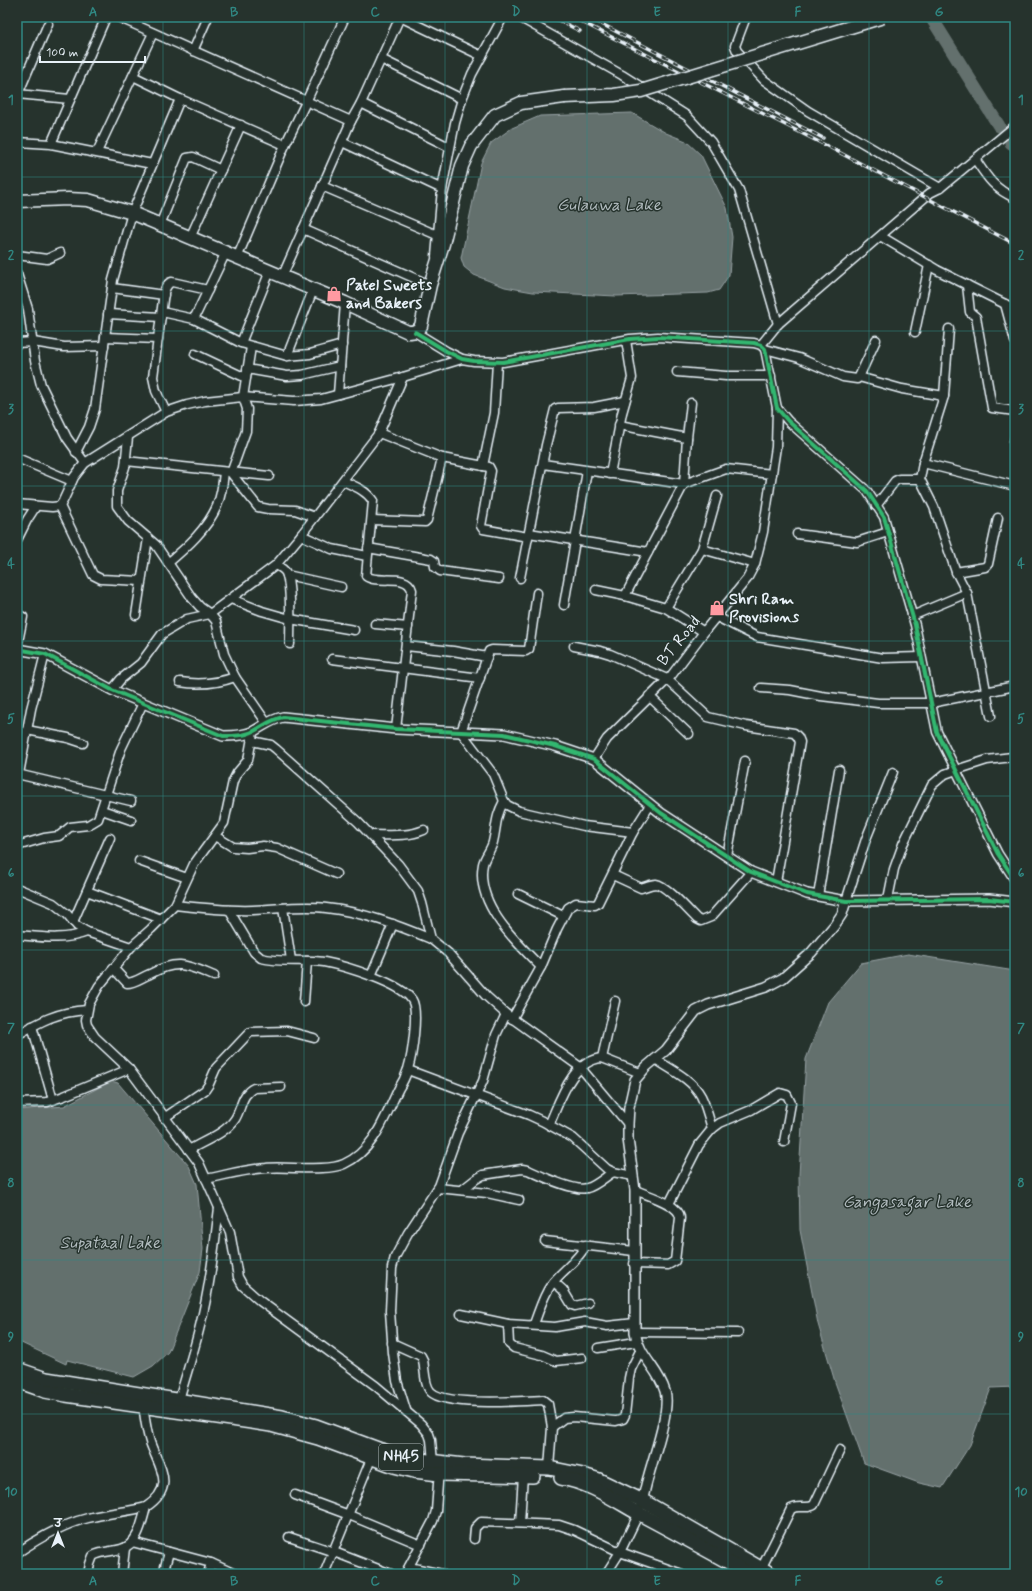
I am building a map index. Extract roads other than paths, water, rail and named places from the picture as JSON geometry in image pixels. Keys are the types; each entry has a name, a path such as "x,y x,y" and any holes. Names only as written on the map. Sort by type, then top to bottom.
{"highway":[{"name":"NH45","path":"17,1369 46,1379 92,1387 278,1427 374,1453"},
{"name":"NH45","path":"17,1381 45,1391 143,1405 179,1400 282,1417 316,1426 374,1453 404,1469 426,1473 437,1467 549,1468 566,1470 599,1480 681,1535 760,1573"},
{"name":"NH45","path":"437,1467 554,1477 574,1481 610,1497 641,1507"}],"main road":[{"path":"17,201 68,199 88,200 132,213 345,303 408,332 414,332 421,326 430,285 443,244 462,166 471,146 495,116 521,103 564,97 614,95 641,92 883,17"}],"street":[{"path":"51,144 106,17"},
{"path":"118,17 351,121"},
{"path":"192,51 208,17"},
{"path":"194,319 208,290 231,255 306,102 345,17"},
{"path":"282,276 351,121 382,59 400,17 482,56"},
{"path":"436,267 437,234 442,189 454,123 472,74 503,17"},
{"path":"520,17 622,75 687,116 711,142 739,190 778,324"},
{"path":"746,17 735,46 737,51 764,80 808,111 940,188"},
{"path":"48,24 18,94 70,99"},
{"path":"97,152 153,33"},
{"path":"382,59 462,99"},
{"path":"133,76 180,99 285,145"},
{"path":"76,452 89,427 95,409 112,288 132,213 180,99"},
{"path":"361,103 449,147"},
{"path":"190,238 241,125"},
{"path":"1014,875 998,854 937,732 912,616 884,517 866,491 788,420 778,408 763,347 778,324 882,237 930,194 940,188 1015,126"},
{"path":"17,142 51,144 152,164"},
{"path":"342,142 442,189"},
{"path":"160,225 187,158 193,157 221,170"},
{"path":"975,159 989,180 997,188 1015,198"},
{"path":"322,186 437,234"},
{"path":"303,229 430,285"},
{"path":"882,237 928,265 1015,309"},
{"path":"17,255 48,259 60,253"},
{"path":"915,332 928,265"},
{"path":"241,343 270,271"},
{"path":"17,274 28,309 40,385 67,438 85,463"},
{"path":"166,412 159,398 153,377 166,286 172,282 208,290"},
{"path":"967,285 970,312 976,317 992,408 1015,411"},
{"path":"112,288 164,296"},
{"path":"286,356 313,290"},
{"path":"338,394 345,303"},
{"path":"1005,304 1015,341"},
{"path":"108,314 161,315 194,319 241,343 286,356 310,354 342,345"},
{"path":"949,329 944,396 922,463 920,479 934,507 956,572 967,593 991,716"},
{"path":"414,332 462,359 497,362 626,340 658,337 754,343 799,358 843,377 851,379 857,379 859,377 902,389 944,396"},
{"path":"17,343 33,342 64,347 105,341 158,339"},
{"path":"610,474 619,425 632,378 626,340"},
{"path":"859,377 876,340"},
{"path":"168,563 184,550 210,518 217,506 228,473 246,431 247,409 243,397 251,347"},
{"path":"195,354 246,378"},
{"path":"17,504 52,507 60,506 64,501 72,480 85,463 166,412 205,401 243,397 294,401 321,399 403,377 462,359"},
{"path":"483,466 494,413 497,362"},
{"path":"247,369 287,376 302,375 340,366"},
{"path":"677,372 726,376 771,376"},
{"path":"112,690 121,679 141,663 162,634 187,619 210,614 276,565 301,535 379,433 403,377"},
{"path":"520,578 556,408 594,407 625,401"},
{"path":"625,596 684,484 691,403"},
{"name":"BT Road","path":"594,759 607,739 667,679 747,580 754,564 763,532 776,448 778,408"},
{"path":"619,425 687,438"},
{"path":"379,433 442,458 489,467 491,471 481,526 483,529 576,540 648,552"},
{"path":"128,437 126,461 117,491 117,506 128,521 156,545 192,598 216,621 224,654 235,677 266,722"},
{"path":"17,458 72,480"},
{"path":"372,520 421,522 427,520 442,458"},
{"path":"126,461 228,473 269,476"},
{"path":"922,463 1015,486"},
{"path":"543,464 684,484 726,469 772,474"},
{"path":"564,605 587,470"},
{"path":"228,473 258,507 295,510 315,517"},
{"path":"876,506 899,479 920,479"},
{"path":"343,481 370,495 373,501 374,506 367,556 366,576 369,578 404,581 411,586 412,590 396,729"},
{"path":"666,608 702,549 717,496"},
{"path":"17,540 36,506"},
{"path":"60,506 92,575 101,579 142,581"},
{"path":"956,572 985,567 988,564 998,518"},
{"path":"797,534 857,542 888,532"},
{"path":"301,535 332,548 367,556"},
{"path":"136,615 148,538"},
{"path":"368,548 431,559 434,561 435,567 440,571 499,579"},
{"path":"702,549 754,564"},
{"path":"276,565 281,567 286,575 290,619 290,644"},
{"path":"286,575 342,587"},
{"path":"596,590 625,596 666,608 704,632"},
{"path":"460,732 489,651 526,651 529,649 537,593"},
{"path":"912,616 967,593"},
{"path":"231,598 262,611 290,619 354,630"},
{"path":"17,614 23,617 17,648 45,654 112,690 223,736 252,737 271,745 346,810 372,835 398,864 418,891 431,939"},
{"path":"717,617 757,637 883,658 921,656"},
{"path":"375,624 408,627"},
{"path":"406,646 453,650 487,657"},
{"path":"574,646 610,654 667,679 708,716 746,726 794,734 798,737 800,742 776,882"},
{"path":"45,654 30,709 18,774 132,801"},
{"path":"332,659 480,678"},
{"path":"180,682 205,684 235,677"},
{"path":"760,688 790,690 821,696 878,703 931,703 1015,686"},
{"path":"649,696 689,734"},
{"path":"17,846 44,838 59,836 70,827 92,824 98,819 121,749 143,703"},
{"path":"442,1574 407,1570 421,1545 436,1510 437,1467 429,1434 406,1410 260,1301 243,1286 236,1270 230,1232 201,1167 129,1069 90,1031 86,1020 86,1010 99,986 131,947 175,905 194,864 224,823 233,781 237,773 248,760 252,737 266,722 283,717 396,729 504,734 555,746 594,759 650,805 751,872 806,894 846,901 888,899 989,899 1015,902"},
{"path":"27,730 68,738 83,743"},
{"path":"460,732 492,774 507,805 519,811 584,826 633,832"},
{"path":"888,899 894,869 903,844 927,793 939,778 956,770 987,760 1012,757"},
{"path":"727,856 745,761"},
{"path":"818,896 839,770"},
{"path":"606,1574 620,1552 641,1507 661,1432 666,1393 659,1376 638,1346 635,1328 635,1190 628,1138 628,1124 635,1080 640,1073 666,1050 696,1011 708,1005 766,988 783,978 810,954 834,926 842,914 866,839 893,772"},
{"path":"504,801 498,812 493,842 484,863 483,883 492,908 509,934 541,967"},
{"path":"406,1410 398,1381 392,1343 390,1279 393,1263 408,1233 438,1188 458,1133 477,1096 487,1070 496,1035 541,967 563,916 568,908 576,903 582,902 592,905 598,904 633,832 650,805"},
{"path":"102,810 131,820"},
{"path":"372,835 403,836 424,830"},
{"path":"215,836 229,845 238,848 263,846 277,848 336,874"},
{"path":"73,922 110,838"},
{"path":"139,860 187,878"},
{"path":"613,875 641,888 654,884 659,885 675,897 697,919 701,920 711,917 751,872"},
{"path":"17,888 54,903 67,914 73,922 87,932 131,947"},
{"path":"87,891 161,919"},
{"path":"518,894 563,916"},
{"path":"175,905 229,910 311,907 341,910 393,924 431,939 448,953 486,996 509,1017 580,1067 628,1124"},
{"path":"283,908 291,960"},
{"path":"206,1179 231,1173 266,1168 329,1168 342,1165 350,1161 364,1151 373,1140 408,1070 413,1048 415,1005 409,996 404,992 371,976 337,966 307,961 266,959 257,956 229,910"},
{"path":"371,976 393,924"},
{"path":"17,935 62,937 77,936 87,932"},
{"path":"304,1002 307,961"},
{"path":"113,968 127,983 159,969 175,964 187,966 214,976"},
{"path":"602,1058 615,1001"},
{"path":"17,1035 54,1015 86,1010"},
{"path":"32,1026 53,1100"},
{"path":"164,1118 205,1090 216,1068 250,1032 287,1031 314,1038"},
{"path":"548,1125 570,1080 580,1067 596,1058 602,1058 640,1073"},
{"path":"655,1059 687,1080 696,1088 702,1097 712,1129"},
{"path":"17,1103 39,1104 53,1100 129,1069"},
{"path":"408,1070 529,1115 573,1138 594,1158 613,1172 633,1176"},
{"path":"189,1150 220,1132 232,1123 236,1118 244,1098 250,1090 254,1088 282,1087"},
{"path":"669,1204 699,1145 712,1129 720,1123 751,1110 775,1095 784,1093 790,1099 791,1103 784,1142"},
{"path":"462,1190 483,1175 497,1172 528,1170 581,1189 586,1188 613,1172"},
{"path":"438,1188 487,1193 519,1200"},
{"path":"634,1264 668,1265 675,1261 680,1214 679,1211 669,1204 635,1190"},
{"path":"179,1400 207,1294 219,1208"},
{"path":"545,1241 634,1251"},
{"path":"534,1324 546,1292 579,1257 586,1245"},
{"path":"554,1282 563,1290 572,1305 575,1306 588,1303"},
{"path":"461,1314 508,1324 534,1324 555,1327 585,1322 607,1326 738,1334"},
{"path":"508,1324 509,1344 514,1348 542,1355 556,1361 582,1358"},
{"path":"392,1343 421,1356 428,1388 437,1396 449,1400 476,1402 543,1400 548,1404 552,1427 549,1468"},
{"path":"552,1427 564,1418 616,1421 623,1419 625,1415 631,1369 638,1346"},
{"path":"598,1348 638,1346"},
{"path":"17,1553 40,1538 69,1524 89,1518 146,1507 153,1502 164,1483 164,1478 150,1440 143,1405"},
{"path":"760,1573 791,1509 794,1507 810,1507 814,1505 840,1450"},
{"path":"324,1574 374,1453"},
{"path":"520,1523 523,1475"},
{"path":"295,1495 349,1515 421,1545"},
{"path":"88,1574 93,1556 104,1552 125,1548 132,1542 138,1534 146,1507"},
{"path":"474,1539 475,1528 481,1522 559,1525 574,1530 620,1552 682,1574"},
{"path":"289,1537 334,1552 391,1574"},
{"path":"132,1542 211,1563 235,1574"},
{"path":"122,1574 125,1548"},
{"path":"163,1574 168,1552"},
{"path":"208,1574 211,1563"}],"water":[{"name":"Gulauwa Lake","path":"632,113 666,133 686,141 701,155 727,208 732,237 729,275 719,290 708,293 616,296 533,292 505,287 474,275 464,267 461,258 481,163 491,143 512,128 540,116"},
{"name":"Gangasagar Lake","path":"908,954 1015,971 1015,1387 991,1388 970,1445 942,1488 919,1483 864,1463 835,1382 818,1324 800,1230 799,1175 806,1059 828,1002 861,963"},
{"name":"Supataal Lake","path":"111,1081 118,1083 189,1166 197,1184 203,1249 200,1272 168,1352 153,1366 134,1377 67,1360 66,1364 17,1341 17,1110 64,1106"}],"waterway":[{"path":"931,17 999,126"},
{"path":"1011,143 1015,145"}],"railway":[{"path":"552,17 580,31"},
{"path":"572,17 827,146 1015,244"},
{"path":"588,17 823,138"}],"place":[{"name":"Patel Sweets and Bakers","path":"334,294"},
{"name":"Shri Ram Provisions","path":"717,608"}]}
